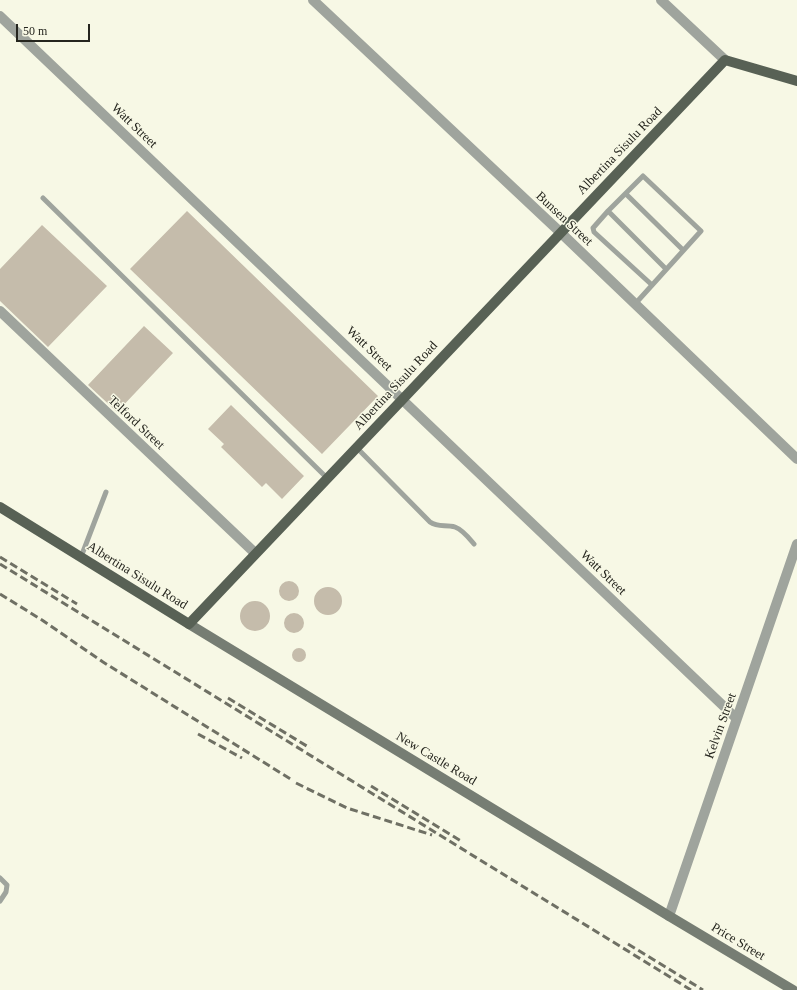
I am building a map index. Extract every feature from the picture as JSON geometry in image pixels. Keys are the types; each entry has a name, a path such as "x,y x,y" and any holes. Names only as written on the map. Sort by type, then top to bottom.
{"main road":[{"name":"Albertina Sisulu Road","path":"0,507 189,624 725,60"},
{"path":"725,60 797,81"}],"street":[{"name":"Bunsen Street","path":"313,0 560,232 797,459"},
{"path":"661,0 725,60"},
{"name":"Watt Street","path":"0,16 736,718"},
{"name":"Telford Street","path":"0,311 255,553"},
{"name":"Kelvin Street","path":"669,916 736,718 752,679 797,544"},
{"name":"New Castle Road","path":"189,624 669,916"},
{"name":"Price Street","path":"669,916 794,990"}],"lane":[{"path":"634,304 652,285 700,231 643,176 593,228 594,232 652,285"},
{"path":"626,194 683,250"},
{"path":"43,198 327,478"},
{"path":"608,211 666,269"},
{"path":"356,447 430,522 434,525 453,526 459,529 474,544"},
{"path":"81,557 106,492"},
{"path":"0,878 7,885 6,892 0,901"}],"building":[{"path":"187,211 378,396 322,454 130,269"},
{"path":"42,225 107,286 48,347 0,301 0,269"},
{"path":"144,326 173,353 117,412 88,385"},
{"path":"231,405 304,476 282,499 266,483 262,487 221,447 224,444 208,429"},
{"path":"289,581 296,584 299,591 296,598 289,601 282,598 279,591 282,584"},
{"path":"328,587 338,591 342,601 338,611 328,615 318,611 314,601 318,591"},
{"path":"255,601 266,605 270,616 266,627 255,631 244,627 240,616 244,605"},
{"path":"294,613 301,616 304,623 301,630 294,633 287,630 284,623 287,616"},
{"path":"299,648 304,650 306,655 304,660 299,662 294,660 292,655 294,650"}],"railway":[{"path":"0,557 77,604"},
{"path":"0,564 691,990"},
{"path":"0,594 42,620 103,662 292,780"},
{"path":"228,698 310,748"},
{"path":"198,734 242,758"},
{"path":"296,783 347,808 432,835"},
{"path":"371,786 461,841"},
{"path":"628,944 703,990"}]}
